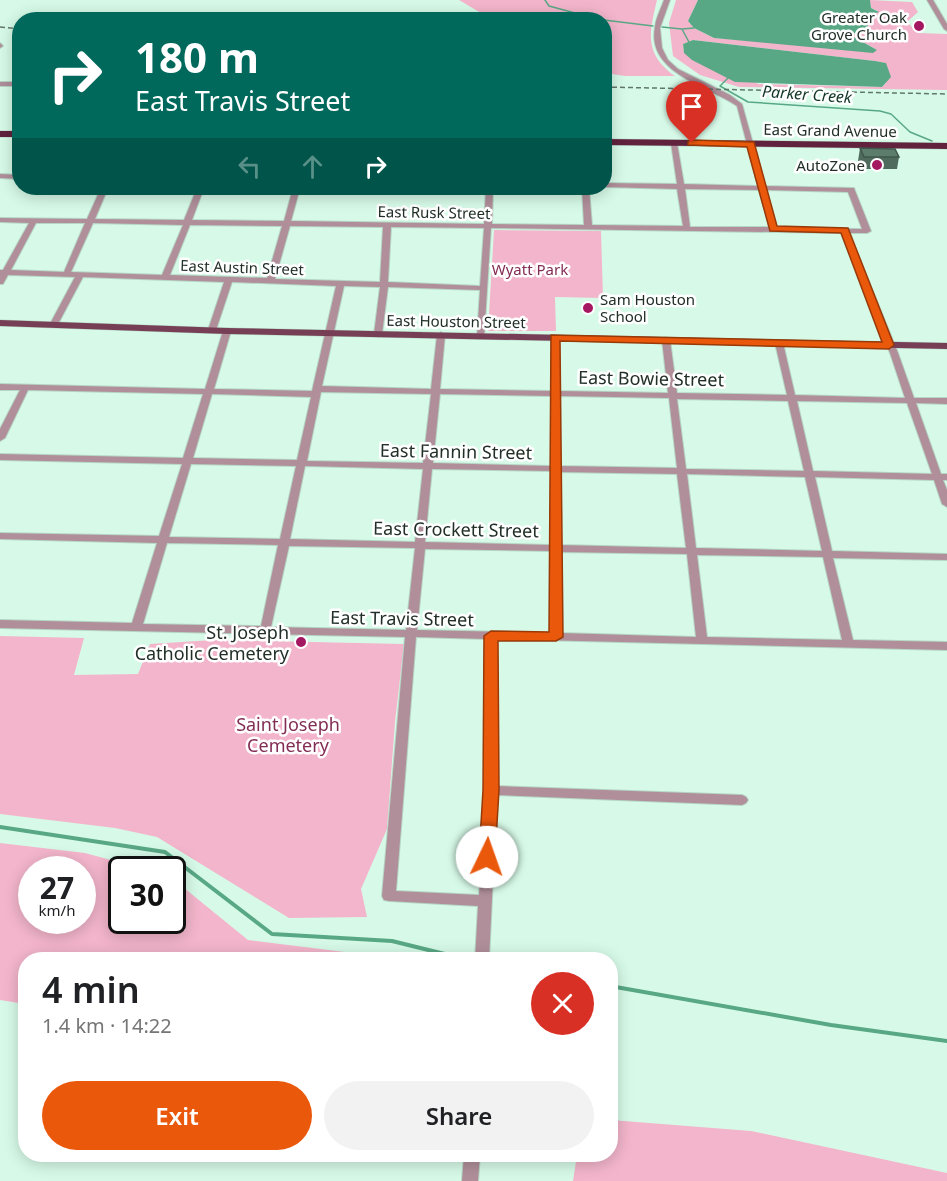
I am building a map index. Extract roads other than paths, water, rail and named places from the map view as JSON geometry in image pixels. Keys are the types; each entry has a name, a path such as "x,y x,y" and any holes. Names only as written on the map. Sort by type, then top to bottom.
{"highway":[{"name":"East Grand Avenue","path":"612,142 947,146"}],"main road":[{"name":"East Houston Street","path":"0,323 227,331 947,346"}],"street":[{"path":"667,0 657,31 662,57 676,70 740,105 773,229"},
{"path":"930,0 947,29"},
{"path":"674,143 687,229"},
{"path":"612,185 761,187"},
{"name":"East Rusk Street","path":"0,219 867,231 851,190 761,187"},
{"path":"66,274 102,195"},
{"path":"165,278 198,195"},
{"path":"270,282 295,195"},
{"path":"481,336 490,195"},
{"path":"586,195 588,228"},
{"path":"0,282 3,272 34,220"},
{"path":"378,334 384,285 387,225"},
{"path":"844,231 943,477 947,504"},
{"name":"East Austin Street","path":"3,272 483,288"},
{"path":"54,324 80,275"},
{"path":"212,330 229,280"},
{"path":"265,631 340,284"},
{"path":"136,628 227,331"},
{"path":"441,335 411,635 389,896 485,902"},
{"path":"555,338 556,637"},
{"path":"666,340 702,640"},
{"path":"779,343 848,644"},
{"name":"East Bowie Street","path":"0,387 208,392 436,390 947,401"},
{"path":"0,438 25,388"},
{"name":"East Fannin Street","path":"0,457 943,477"},
{"name":"East Crockett Street","path":"0,536 947,557"},
{"name":"East Travis Street","path":"0,624 947,646"},
{"path":"482,952 491,790 491,636"},
{"path":"491,790 742,800"},
{"path":"470,1181 471,1162"}],"waterway":[{"name":"Parker Creek","path":"545,0 549,6 571,12"},
{"name":"Parker Creek","path":"612,21 653,26"},
{"name":"Parker Creek","path":"662,27 682,29"},
{"path":"682,29 694,28"},
{"name":"Parker Creek","path":"682,29 690,44"},
{"name":"Parker Creek","path":"728,78 720,86 748,102 880,111 891,114 910,132 932,141"},
{"path":"0,827 165,852 272,934 392,941 437,952"},
{"path":"618,987 831,1025 947,1041"}],"railway":[{"path":"0,27 12,28"},
{"path":"612,87 947,94"}],"place":[{"name":"Greater Oak Grove Church","path":"919,26"},
{"name":"AutoZone","path":"877,165"},
{"name":"Sam Houston School","path":"588,308"},
{"name":"St. Joseph Catholic Cemetery","path":"301,642"}],"park label":[{"name":"Wyatt Park","path":"530,269"},
{"name":"Saint Joseph Cemetery","path":"288,734"}]}
